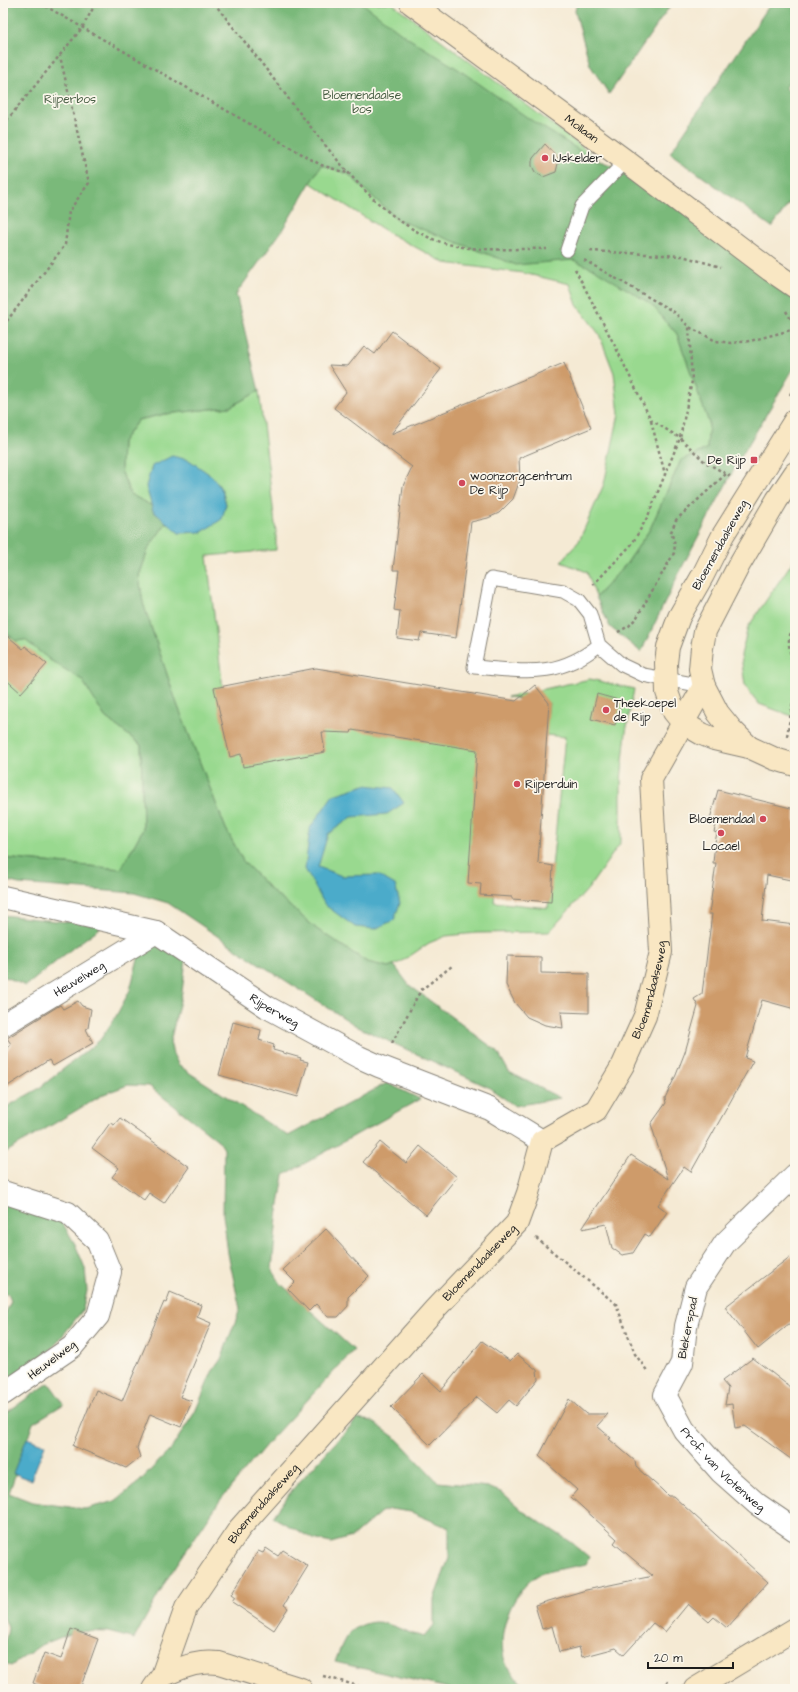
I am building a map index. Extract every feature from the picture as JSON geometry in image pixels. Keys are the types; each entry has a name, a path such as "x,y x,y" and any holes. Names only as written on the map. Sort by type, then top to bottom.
{"street":[{"name":"Mollaan","path":"411,3 795,287"},
{"name":"Mollaan","path":"770,270 790,303"},
{"name":"Bloemendaalseweg","path":"683,723 674,712 670,703 666,679 668,647 679,617 703,575 723,535 795,420"},
{"path":"749,747 718,713 704,686 700,669 705,631 739,565 777,500 795,473"},
{"name":"Bloemendaalseweg","path":"158,1683 186,1608 240,1528 435,1309 518,1223 542,1141 596,1110 623,1065 646,1016 661,952 651,779 704,686"},
{"path":"683,723 714,739 749,747 775,759 795,765"},
{"name":"Rijperweg","path":"3,897 156,932 267,1007 379,1066 490,1109 542,1141"},
{"name":"Heuvelweg","path":"3,1025 156,932"},
{"name":"Blekerspad","path":"665,1395 682,1363 686,1326 696,1287 725,1243 795,1175"},
{"name":"Heuvelweg","path":"3,1192 68,1214 97,1240 110,1272 98,1316 72,1347 3,1394"},
{"name":"Prof. van Vlotenweg","path":"665,1395 684,1430 721,1472 757,1504 795,1530"},
{"path":"695,1689 795,1629"},
{"path":"158,1683 196,1663 208,1662 219,1663 301,1689"}],"lane":[{"path":"567,250 582,206 626,161"},
{"path":"599,645 584,657 561,667 534,672 474,667 491,579 563,591 579,600 590,614 599,645 622,665 643,675 704,686"}],"path":[{"path":"40,3 321,164 348,174"},
{"path":"3,125 82,28 96,3"},
{"path":"214,3 348,174 398,220 427,236 444,243 488,251 517,248 682,256 724,268"},
{"path":"3,326 64,245 69,211 89,183 60,56"},
{"path":"567,250 674,312 689,327 716,341 731,343 750,341 795,328 790,303"},
{"path":"567,250 576,273 616,348 651,420 665,475"},
{"path":"579,600 632,544 648,516 680,438 692,381 689,327"},
{"path":"651,420 680,438 705,462 752,488"},
{"path":"599,645 629,626 637,617 674,553 675,544 671,532 676,520 726,474"},
{"path":"795,622 789,638 795,682"},
{"path":"787,731 792,712 795,689"},
{"path":"379,1066 421,990 452,966"},
{"path":"518,1223 616,1304 635,1354 665,1395"}],"green space":[{"name":"Bloemendaalse bos","path":"3,3 392,3 717,249 714,372 665,320 677,334 709,423 707,449 681,460 650,529 627,563 596,597 587,572 561,562 579,541 604,484 619,414 614,373 599,334 577,305 570,284 523,273 445,263 389,233 300,176"},
{"name":"Rijperbos","path":"3,3 362,3 408,38 458,69 531,120 592,158 624,170 785,285 795,300 795,366 738,462 681,569 641,652 610,627 596,597 627,563 650,529 681,460 707,449 709,423 677,334 651,304 594,269 573,260 516,265 398,220 348,174 321,165 281,232 236,294 259,391 230,407 165,414 138,420 122,442 121,470 130,494 152,506 153,511 167,522 149,547 139,576 143,603 177,704 226,829 243,861 273,892 318,930 367,962 388,967 394,965 409,985 497,1051 509,1072 560,1098 515,1106 488,1087 358,1027 168,903 134,893 19,884 3,880 3,858 121,869 143,829 141,745 105,717 82,680 50,660 25,640 16,641 3,629"},
{"path":"577,3 672,3 609,94 590,65 575,11"},
{"path":"771,3 795,3 795,72 785,88 795,96 795,195 772,227 670,153"},
{"path":"259,391 276,532 276,550 207,556 228,731 341,717 510,742 494,902 548,908 565,737 545,735 549,703 507,697 590,679 634,689 626,732 621,780 621,842 588,889 549,932 476,933 446,936 429,943 401,962 388,967 367,962 318,930 273,892 243,861 226,829 177,704 143,603 139,576 149,547 167,522 179,533 202,532 221,519 226,504 222,490 212,476 146,486 152,506 130,494 121,470 122,442 138,420 165,414 230,407"},
{"path":"795,558 795,717 759,704 745,686 741,655 748,627"},
{"path":"3,629 16,641 25,639 50,660 83,680 105,717 141,745 143,829 121,869 3,858"},
{"path":"3,915 104,925 26,986 3,976"},
{"path":"143,939 186,959 182,992 170,1042 173,1054 178,1064 188,1072 288,1136 387,1083 420,1099 284,1175 277,1217 272,1269 281,1284 354,1350 271,1439 221,1499 167,1579 134,1639 108,1632 77,1631 41,1645 11,1666 4,1662 4,1650 8,1628 3,1615 3,1415 49,1383 64,1404 33,1423 9,1493 32,1502 85,1509 115,1501 139,1482 171,1449 195,1412 212,1372 221,1359 240,1309 228,1253 223,1215 224,1149 219,1141 149,1086 128,1085 104,1094 3,1154 3,1109 38,1089 100,1040 115,1018 130,990"},
{"path":"3,1188 62,1222 75,1244 85,1268 87,1291 82,1311 53,1348 3,1386 3,1319 11,1301 8,1294 3,1294"},
{"path":"357,1419 372,1421 397,1439 438,1482 488,1487 503,1493 524,1512 571,1542 589,1557 586,1564 554,1570 538,1575 520,1592 513,1603 504,1627 502,1640 503,1653 508,1667 528,1689 452,1689 335,1662 342,1644 348,1635 356,1628 367,1623 383,1623 424,1637 434,1625 434,1599 449,1558 449,1528 411,1512 390,1509 381,1512 352,1537 331,1543 313,1539 273,1517 292,1490"}],"water":[{"path":"172,456 189,460 212,476 222,490 226,504 222,519 202,532 179,533 153,511 146,486 152,466"},
{"path":"365,785 393,788 404,803 387,814 352,817 328,834 318,867 342,876 378,875 395,885 400,903 394,920 375,929 355,927 325,905 305,869 310,828 333,795"},
{"path":"27,1438 45,1445 31,1480 13,1473"}],"building":[{"name":"IJskelder","path":"545,144 559,159 556,172 543,177 535,172 532,166 532,161"},
{"name":"woonzorgcentrum De Rijp","path":"392,331 441,369 391,434 564,363 591,428 519,458 520,480 513,499 499,513 488,518 471,522 456,638 421,633 419,641 397,638 400,611 394,610 399,570 393,570 403,486 412,467 334,408 346,392 329,365 348,366 364,346 375,354"},
{"path":"3,632 23,649 25,646 47,664 21,693 3,677"},
{"name":"Rijperduin","path":"316,668 516,701 535,685 549,703 538,863 553,866 551,902 480,895 481,884 468,883 477,750 352,730 351,733 322,732 325,752 243,767 241,754 230,757 214,688"},
{"name":"Theekoepel de Rijp","path":"597,694 622,701 615,725 591,719"},
{"path":"718,790 795,809 795,881 767,875 762,921 795,925 795,1009 762,1000 745,1058 753,1061 691,1172 684,1167 658,1205 667,1212 650,1237 645,1234 633,1253 622,1255 612,1248 606,1224 582,1229 631,1155 668,1179 651,1124 666,1103 665,1098 685,1052 698,1006 694,999 702,994 712,914 709,914 716,863 713,863 717,833 714,832 717,821 710,819"},
{"path":"507,956 541,957 541,973 589,974 589,1013 561,1012 563,1028 545,1025 527,1017 515,1003 506,985"},
{"path":"78,1001 82,1006 91,1009 88,1028 86,1029 93,1043 53,1066 49,1060 3,1089 3,1056 11,1044 7,1038 60,1005 63,1009"},
{"path":"233,1022 261,1030 259,1040 274,1045 273,1050 301,1058 300,1060 308,1062 298,1097 219,1075"},
{"path":"120,1118 189,1167 164,1203 149,1193 144,1200 112,1177 119,1168 92,1148 110,1123 114,1125"},
{"path":"380,1142 406,1163 420,1146 457,1177 426,1215 363,1162"},
{"path":"326,1229 369,1276 348,1297 348,1306 338,1317 328,1317 316,1304 309,1311 288,1289 295,1282 283,1270"},
{"path":"795,1253 795,1319 758,1349 725,1307"},
{"path":"170,1292 201,1305 197,1317 211,1323 180,1397 192,1401 181,1427 150,1414 137,1448 140,1457 126,1468 73,1446 96,1390 122,1401 164,1302 166,1303"},
{"path":"482,1341 510,1361 517,1354 537,1370 538,1379 516,1406 509,1400 497,1413 477,1397 430,1445 391,1407 423,1374 441,1391"},
{"path":"753,1358 795,1391 795,1462 745,1426 735,1428 732,1404 725,1405 728,1388 722,1381"},
{"path":"569,1399 586,1414 608,1414 597,1426 611,1438 609,1439 635,1461 636,1467 668,1496 673,1496 768,1582 727,1628 714,1617 709,1622 688,1604 665,1632 653,1623 624,1655 616,1648 582,1657 579,1647 559,1652 552,1626 542,1629 535,1605 586,1590 653,1576 614,1543 617,1539 571,1497 577,1490 539,1456"},
{"path":"266,1548 278,1556 283,1550 308,1566 284,1605 288,1608 274,1630 232,1602 235,1598 231,1595 258,1551 263,1553"},
{"path":"71,1629 98,1639 80,1689 47,1689 33,1683 44,1653 61,1659"}],"place":[{"name":"IJskelder","path":"545,158"},
{"name":"De Rijp","path":"754,460"},
{"name":"woonzorgcentrum De Rijp","path":"462,483"},
{"name":"Theekoepel de Rijp","path":"606,710"},
{"name":"Rijperduin","path":"517,784"},
{"name":"Bloemendaal","path":"763,819"},
{"name":"Locael","path":"721,833"}]}
